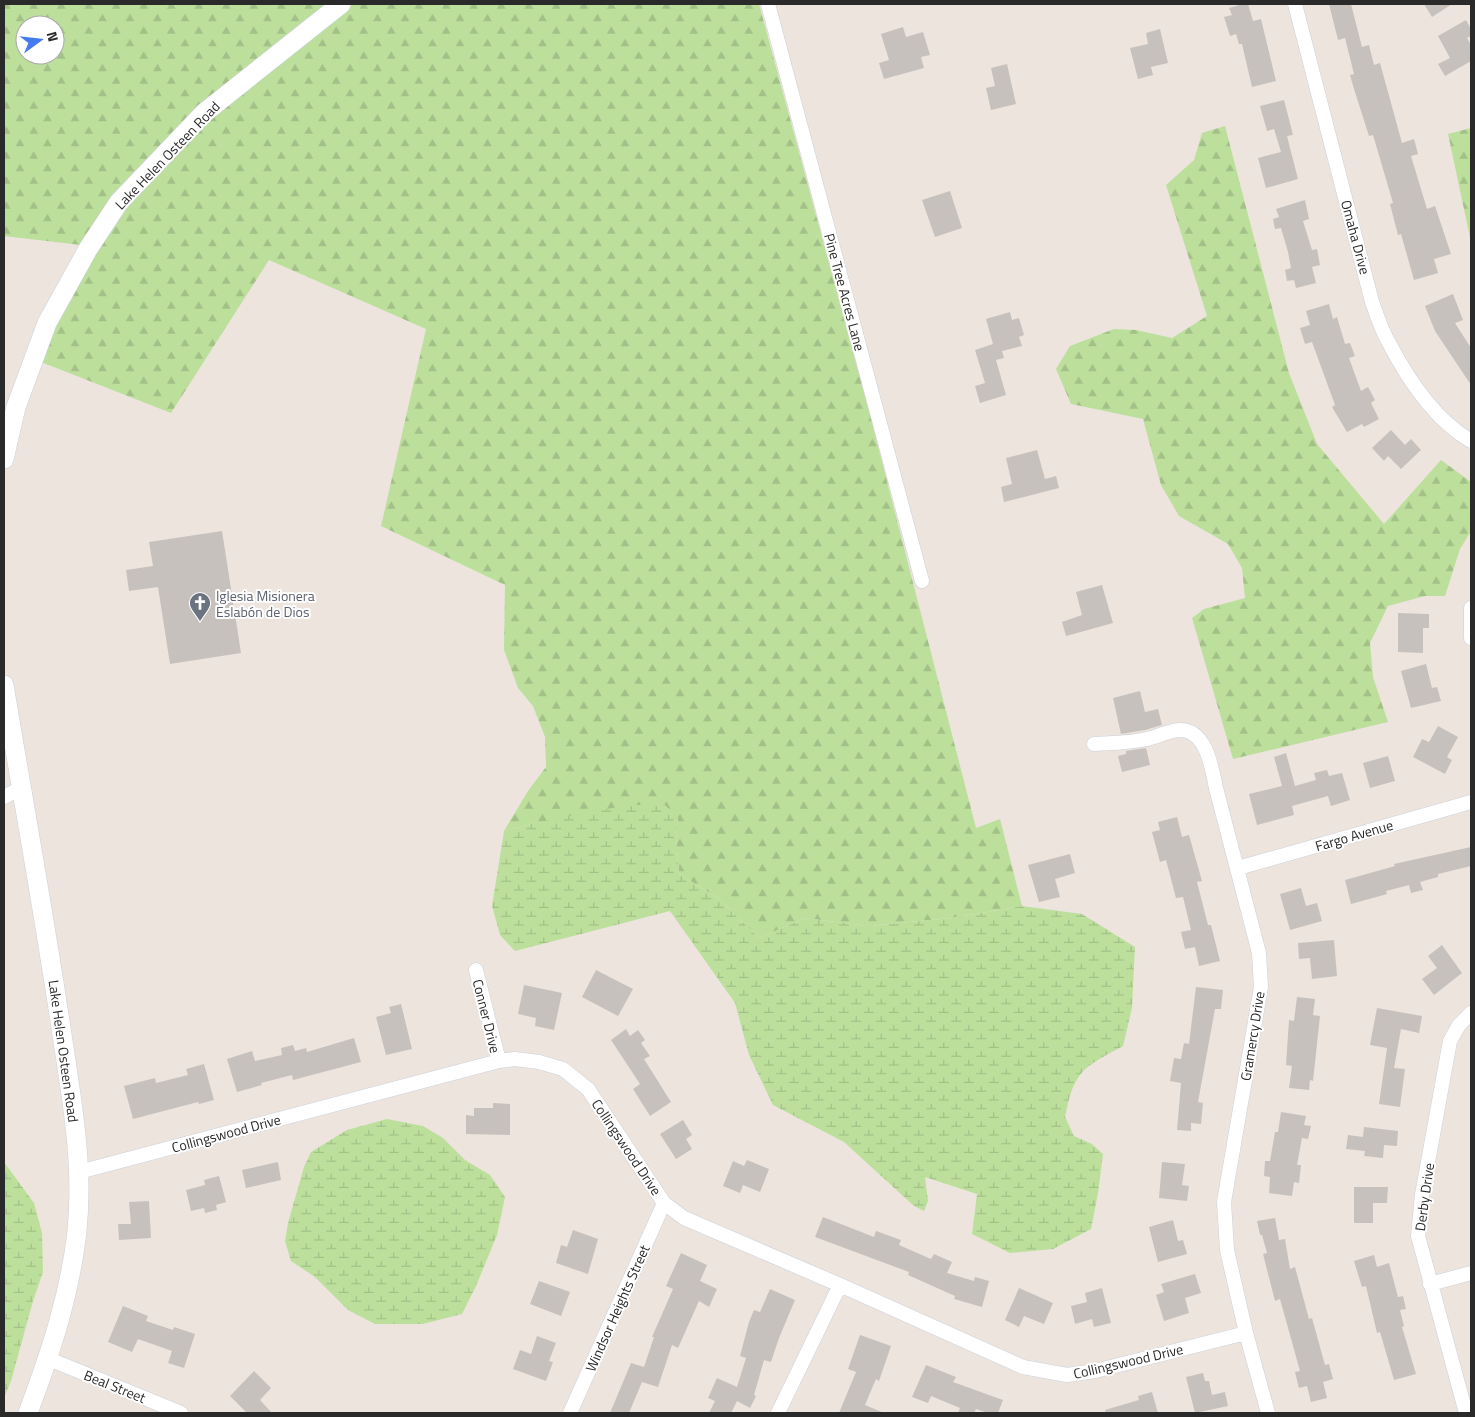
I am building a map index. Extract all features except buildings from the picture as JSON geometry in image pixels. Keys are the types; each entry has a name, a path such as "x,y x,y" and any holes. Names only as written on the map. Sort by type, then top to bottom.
{"street":[{"name":"Lake Helen Osteen Road","path":"4,459 16,407 47,324 88,249 119,202 204,113 342,4"},
{"name":"Pine Tree Acres Lane","path":"768,4 922,581"},
{"name":"Omaha Drive","path":"1295,4 1372,302 1387,340 1412,382 1436,412 1459,434 1471,441"},
{"path":"1471,608 1471,638"},
{"name":"Lake Helen Osteen Road","path":"4,685 58,1009 79,1172 77,1231 68,1289 49,1359 28,1413"},
{"name":"Gramercy Drive","path":"1094,744 1122,743 1181,730 1194,735 1203,745 1211,762 1259,953 1261,987 1224,1202 1227,1250 1246,1333 1268,1413"},
{"path":"4,797 21,788"},
{"name":"Fargo Avenue","path":"1238,868 1471,802"},
{"name":"Conner Drive","path":"476,970 498,1061"},
{"name":"Derby Drive","path":"1466,1413 1418,1236 1420,1210 1450,1042 1459,1025 1471,1013"},
{"name":"Collingswood Drive","path":"79,1172 498,1061 515,1059 539,1062 563,1069 588,1089 664,1203 684,1218 1023,1367 1067,1375 1095,1371 1246,1333"},
{"name":"Windsor Heights Street","path":"570,1413 664,1203"},
{"path":"1430,1284 1471,1273"},
{"path":"778,1413 840,1285"},
{"name":"Beal Street","path":"49,1359 181,1413"}],"green space":[{"path":"4,4 330,4 81,245 4,236"},
{"path":"353,4 759,4 871,419 976,828 1000,819 1022,906 951,918 868,926 805,918 759,938 718,898 679,874 676,838 678,818 535,823 504,831 528,791 546,767 545,737 533,706 518,688 504,650 505,585 381,526 426,329 269,260 171,413 41,362 54,326 95,252 125,206 209,118"},
{"path":"1225,126 1289,373 1317,444 1384,524 1441,460 1471,482 1471,531 1460,549 1445,596 1425,596 1388,606 1370,643 1373,677 1388,722 1233,759 1192,618 1204,609 1245,598 1242,568 1228,544 1179,516 1161,485 1143,419 1071,404 1056,369 1070,346 1114,329 1136,330 1172,338 1207,316 1166,185 1194,160 1202,133"},
{"path":"1471,128 1471,242 1448,134"},
{"path":"628,805 665,805 678,818 676,838 679,874 718,898 759,938 805,918 868,926 951,918 1022,906 1082,914 1135,947 1132,1008 1123,1046 1094,1062 1084,1070 1072,1089 1065,1117 1074,1136 1092,1144 1103,1154 1091,1229 1053,1249 1010,1253 972,1234 977,1194 925,1177 928,1201 924,1211 914,1206 844,1142 773,1105 749,1055 735,1003 670,911 515,951 500,935 492,906 504,831"},
{"path":"387,1119 423,1126 443,1138 465,1160 490,1175 505,1197 497,1235 462,1314 423,1324 375,1324 348,1310 315,1277 291,1261 285,1241 288,1223 304,1167 311,1152 347,1130"},
{"path":"4,1162 34,1203 42,1233 43,1272 11,1381 4,1398"}],"place":[{"name":"Iglesia Misionera Eslabón de Dios","path":"200,622"}]}
